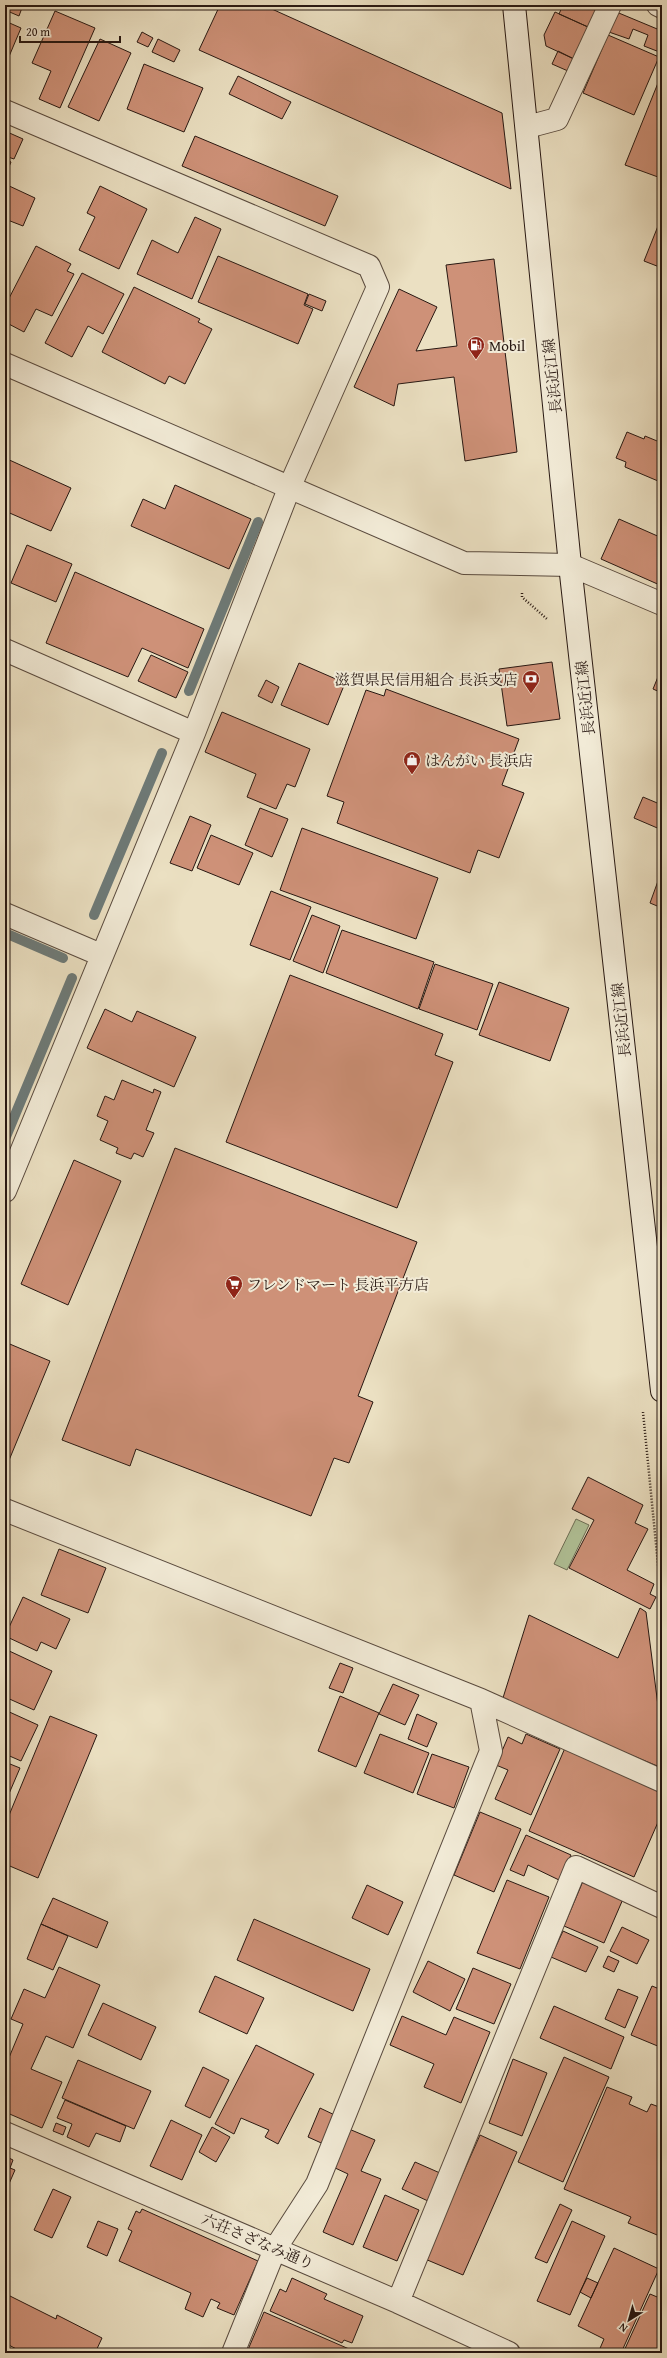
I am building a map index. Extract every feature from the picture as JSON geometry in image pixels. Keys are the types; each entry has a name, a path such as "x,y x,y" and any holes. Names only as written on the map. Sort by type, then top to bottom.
{"street":[{"name":"長浜近江線","path":"514,5 570,565 662,1391"},
{"path":"527,127 557,119 610,5"},
{"path":"658,5 662,7"},
{"path":"5,111 369,266 378,287 290,486 194,733 101,955 5,1191"},
{"path":"5,364 290,486 464,563 570,565 662,604"},
{"path":"5,650 194,733"},
{"path":"5,914 101,955"},
{"path":"5,1510 480,1700 662,1781"},
{"path":"233,2353 276,2249 317,2184 491,1751 480,1700"},
{"path":"398,2302 576,1867 662,1907"},
{"name":"六荘さざなみ通り","path":"5,2133 398,2302 509,2353"}],"green space":[{"path":"576,1519 589,1525 567,1570 554,1564"}],"building":[{"path":"5,5 23,5 19,16 5,10"},
{"path":"220,5 263,5 502,113 511,189 199,50"},
{"path":"563,5 593,5 598,7 588,27 559,14"},
{"path":"55,11 95,28 60,108 39,99 51,71 32,63"},
{"path":"614,11 662,31 662,53 644,46 648,35 633,29 629,39 606,31"},
{"path":"555,12 588,27 574,59 546,46 544,35"},
{"path":"5,21 21,28 5,66"},
{"path":"142,32 153,38 148,47 137,42"},
{"path":"608,35 659,57 634,115 583,93"},
{"path":"100,39 131,53 99,121 68,107"},
{"path":"158,39 180,50 174,62 152,52"},
{"path":"558,51 574,59 568,71 552,64"},
{"path":"144,64 203,88 184,132 127,109"},
{"path":"662,73 662,167 658,177 625,165"},
{"path":"238,76 291,102 282,119 229,94"},
{"path":"5,131 23,139 14,159 5,156"},
{"path":"195,136 338,196 325,226 182,166"},
{"path":"5,159 11,162 6,174 5,173"},
{"path":"5,184 35,198 23,226 5,219"},
{"path":"100,186 147,209 119,269 79,250 95,217 87,213"},
{"path":"662,216 662,268 644,261"},
{"path":"195,217 221,229 192,299 137,274 152,240 178,253"},
{"path":"36,246 71,264 67,271 74,274 52,316 36,309 24,332 5,322 5,306"},
{"path":"218,256 308,294 304,305 313,309 298,344 198,302"},
{"path":"494,259 517,452 465,461 454,377 398,384 394,406 354,387 399,289 437,307 416,351 457,346 446,265"},
{"path":"82,273 124,294 103,334 88,326 72,357 45,343"},
{"path":"134,287 200,319 198,322 212,329 185,384 169,376 165,384 102,352"},
{"path":"309,294 326,301 322,311 305,304"},
{"path":"627,432 644,439 645,436 662,443 662,471 658,481 625,467 626,462 616,458"},
{"path":"5,458 71,488 51,531 5,511"},
{"path":"175,485 251,519 229,569 131,526 143,499 165,509"},
{"path":"619,519 662,538 662,586 601,559"},
{"path":"27,545 72,564 56,602 11,583"},
{"path":"75,572 204,629 188,668 142,648 128,677 46,643"},
{"path":"151,655 188,672 176,698 138,681"},
{"path":"552,662 560,719 507,726 499,669"},
{"path":"299,663 345,683 328,725 281,705"},
{"path":"662,667 662,693 653,689"},
{"path":"266,680 279,687 272,703 258,696"},
{"path":"386,689 519,739 502,785 524,793 499,858 478,850 470,873 337,823 344,802 327,796 366,690 384,696"},
{"path":"222,712 310,749 295,787 287,784 276,809 247,797 256,774 205,752"},
{"path":"643,797 662,805 662,830 634,818"},
{"path":"260,808 288,819 272,857 245,845"},
{"path":"190,816 211,825 192,871 170,863"},
{"path":"302,828 438,878 416,939 280,890"},
{"path":"211,835 253,853 239,885 197,868"},
{"path":"658,881 662,883 662,908 650,903"},
{"path":"271,891 311,907 290,960 250,945"},
{"path":"312,915 340,926 323,973 293,961"},
{"path":"342,930 434,962 418,1009 326,973"},
{"path":"435,964 493,984 477,1030 419,1009"},
{"path":"290,975 443,1034 435,1055 453,1062 397,1208 226,1142"},
{"path":"499,982 569,1008 550,1061 479,1035"},
{"path":"105,1009 132,1022 137,1011 196,1037 174,1087 87,1048"},
{"path":"122,1080 153,1093 154,1089 161,1092 146,1130 154,1133 143,1157 134,1153 131,1159 116,1153 118,1148 100,1140 108,1121 97,1116 105,1096 114,1100"},
{"path":"175,1148 417,1242 358,1396 373,1402 349,1463 334,1458 311,1516 136,1449 130,1466 62,1440"},
{"path":"74,1160 121,1181 68,1305 21,1284"},
{"path":"5,1342 50,1361 5,1470"},
{"path":"588,1477 643,1505 635,1523 648,1529 627,1570 654,1584 650,1594 656,1597 650,1609 569,1568 594,1520 572,1509"},
{"path":"59,1549 106,1568 88,1613 41,1595"},
{"path":"23,1597 70,1619 56,1649 41,1642 37,1651 5,1636"},
{"path":"640,1608 646,1612 662,1737 662,1768 502,1701 529,1615 618,1658"},
{"path":"5,1649 52,1671 34,1710 5,1697"},
{"path":"340,1663 353,1668 343,1693 329,1688"},
{"path":"393,1684 419,1695 405,1725 379,1714"},
{"path":"340,1696 379,1713 356,1767 318,1751"},
{"path":"5,1710 38,1725 21,1761 5,1754"},
{"path":"417,1714 437,1723 427,1747 408,1739"},
{"path":"50,1716 97,1735 38,1878 5,1864 5,1825"},
{"path":"380,1734 429,1753 413,1793 364,1773"},
{"path":"526,1734 560,1749 531,1815 495,1799 508,1770 496,1765 508,1737 522,1744"},
{"path":"565,1748 662,1791 662,1813 634,1877 529,1831"},
{"path":"432,1754 469,1767 454,1808 417,1794"},
{"path":"5,1762 20,1768 5,1803"},
{"path":"480,1812 521,1829 494,1892 454,1875"},
{"path":"526,1835 571,1855 559,1880 528,1865 524,1876 510,1870"},
{"path":"507,1880 549,1897 520,1969 477,1953"},
{"path":"583,1881 623,1899 604,1943 564,1926"},
{"path":"367,1885 403,1902 388,1935 352,1918"},
{"path":"53,1898 108,1922 97,1948 41,1924"},
{"path":"254,1919 370,1969 353,2011 237,1960"},
{"path":"41,1924 68,1936 53,1970 27,1959"},
{"path":"622,1927 649,1940 637,1964 610,1951"},
{"path":"563,1931 598,1947 586,1972 551,1957"},
{"path":"608,1956 619,1961 614,1972 603,1967"},
{"path":"428,1961 465,1979 450,2011 413,1992"},
{"path":"59,1967 100,1985 73,2048 46,2036 31,2069 62,2082 42,2128 5,2112 5,2058 8,2060 23,2024 11,2019 24,1989 45,1998"},
{"path":"473,1968 511,1984 494,2024 456,2009"},
{"path":"215,1976 264,1998 247,2034 199,2012"},
{"path":"652,1986 662,1990 662,2042 660,2047 631,2035"},
{"path":"618,1989 638,1997 625,2028 605,2019"},
{"path":"103,2003 156,2027 141,2060 88,2035"},
{"path":"554,2006 624,2037 611,2069 540,2038"},
{"path":"402,2016 446,2035 454,2017 490,2032 461,2103 424,2087 434,2064 390,2045"},
{"path":"256,2045 314,2074 278,2144 265,2137 269,2130 241,2118 234,2134 215,2124"},
{"path":"564,2057 609,2077 563,2182 518,2162"},
{"path":"513,2059 547,2073 522,2136 489,2123"},
{"path":"78,2060 151,2091 134,2129 62,2098"},
{"path":"203,2067 229,2080 210,2118 185,2106"},
{"path":"607,2087 632,2097 629,2104 647,2112 651,2104 662,2108 662,2237 628,2223 631,2217 564,2189"},
{"path":"65,2100 126,2126 120,2142 96,2133 89,2147 67,2137 72,2124 57,2118"},
{"path":"320,2108 341,2118 328,2146 308,2137"},
{"path":"171,2120 202,2135 182,2180 150,2166"},
{"path":"56,2123 66,2127 63,2135 53,2131"},
{"path":"212,2127 230,2137 216,2162 199,2152"},
{"path":"349,2129 375,2140 361,2171 381,2179 353,2245 323,2232 348,2174 333,2167"},
{"path":"480,2135 517,2152 463,2275 425,2259"},
{"path":"5,2156 13,2160 10,2168 15,2170 5,2193"},
{"path":"415,2162 440,2173 428,2201 402,2189"},
{"path":"53,2189 71,2197 52,2238 34,2230"},
{"path":"385,2195 419,2210 397,2261 363,2247"},
{"path":"560,2204 572,2210 547,2263 535,2258"},
{"path":"142,2209 258,2261 234,2315 217,2308 220,2303 211,2299 203,2317 185,2309 191,2293 119,2261 132,2231 128,2229 136,2211 140,2213"},
{"path":"98,2221 118,2229 107,2256 87,2247"},
{"path":"572,2221 605,2236 570,2315 537,2301"},
{"path":"614,2248 659,2269 621,2353 598,2353 604,2339 578,2326"},
{"path":"292,2278 327,2294 324,2299 363,2316 352,2343 344,2340 342,2343 270,2311 280,2289 286,2292"},
{"path":"587,2278 598,2283 591,2298 580,2292"},
{"path":"650,2294 662,2299 662,2353 623,2353"},
{"path":"8,2295 56,2319 57,2315 102,2338 95,2353 24,2353 5,2343 5,2301"},
{"path":"264,2312 356,2352 247,2352"}],"waterway":[{"path":"189,691 258,522"},
{"path":"94,915 162,753"},
{"path":"5,933 63,958"},
{"path":"5,1139 72,978"}],"place":[{"name":"Mobil","path":"476,360"},
{"name":"滋賀県民信用組合 長浜支店","path":"531,694"},
{"name":"はんがい 長浜店","path":"412,775"},
{"name":"フレンドマート 長浜平方店","path":"234,1299"}]}
